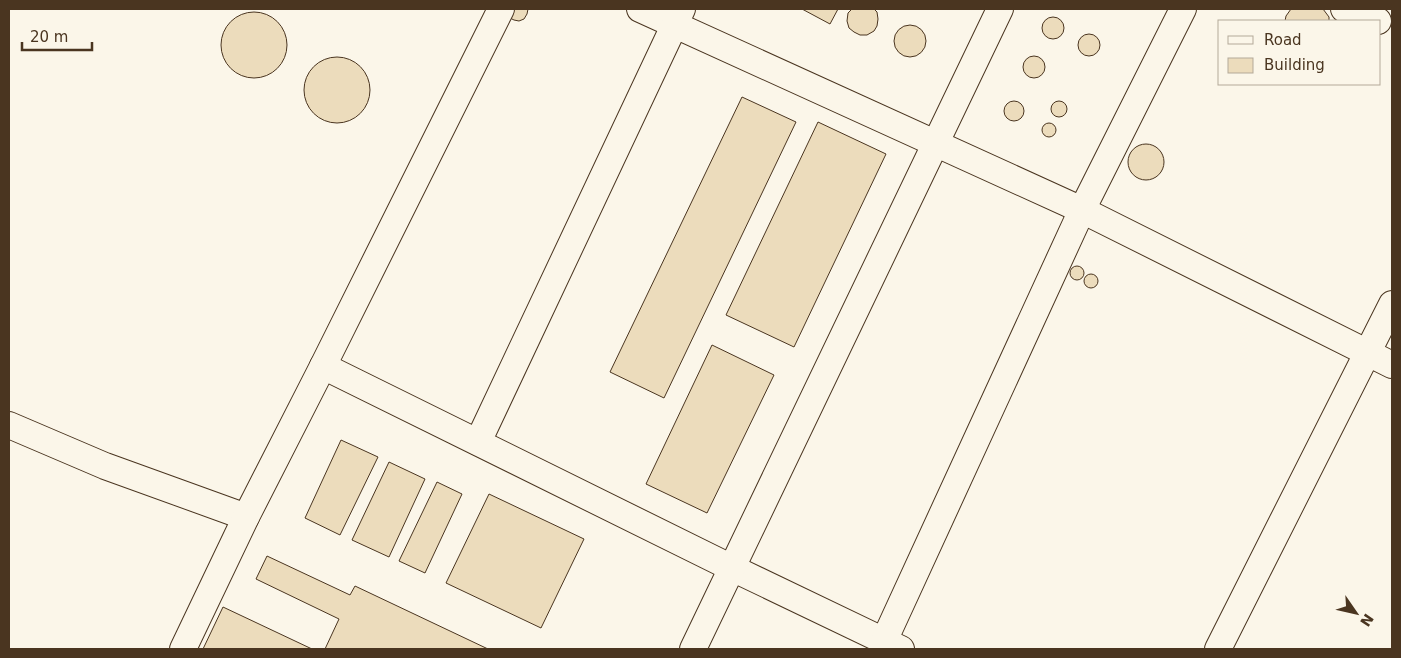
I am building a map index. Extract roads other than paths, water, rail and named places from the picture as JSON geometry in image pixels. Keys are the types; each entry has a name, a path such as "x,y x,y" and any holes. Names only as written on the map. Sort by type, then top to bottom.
{"lane":[{"path":"183,649 246,517 501,9"},
{"path":"640,9 678,16 936,143 1082,210 1392,365"},
{"path":"693,649 1000,9"},
{"path":"323,366 732,568 893,645 1082,210 1184,9"},
{"path":"1344,9 1374,20"},
{"path":"478,442 678,16"},
{"path":"1218,649 1392,304"},
{"path":"9,425 105,466 246,517"}]}
